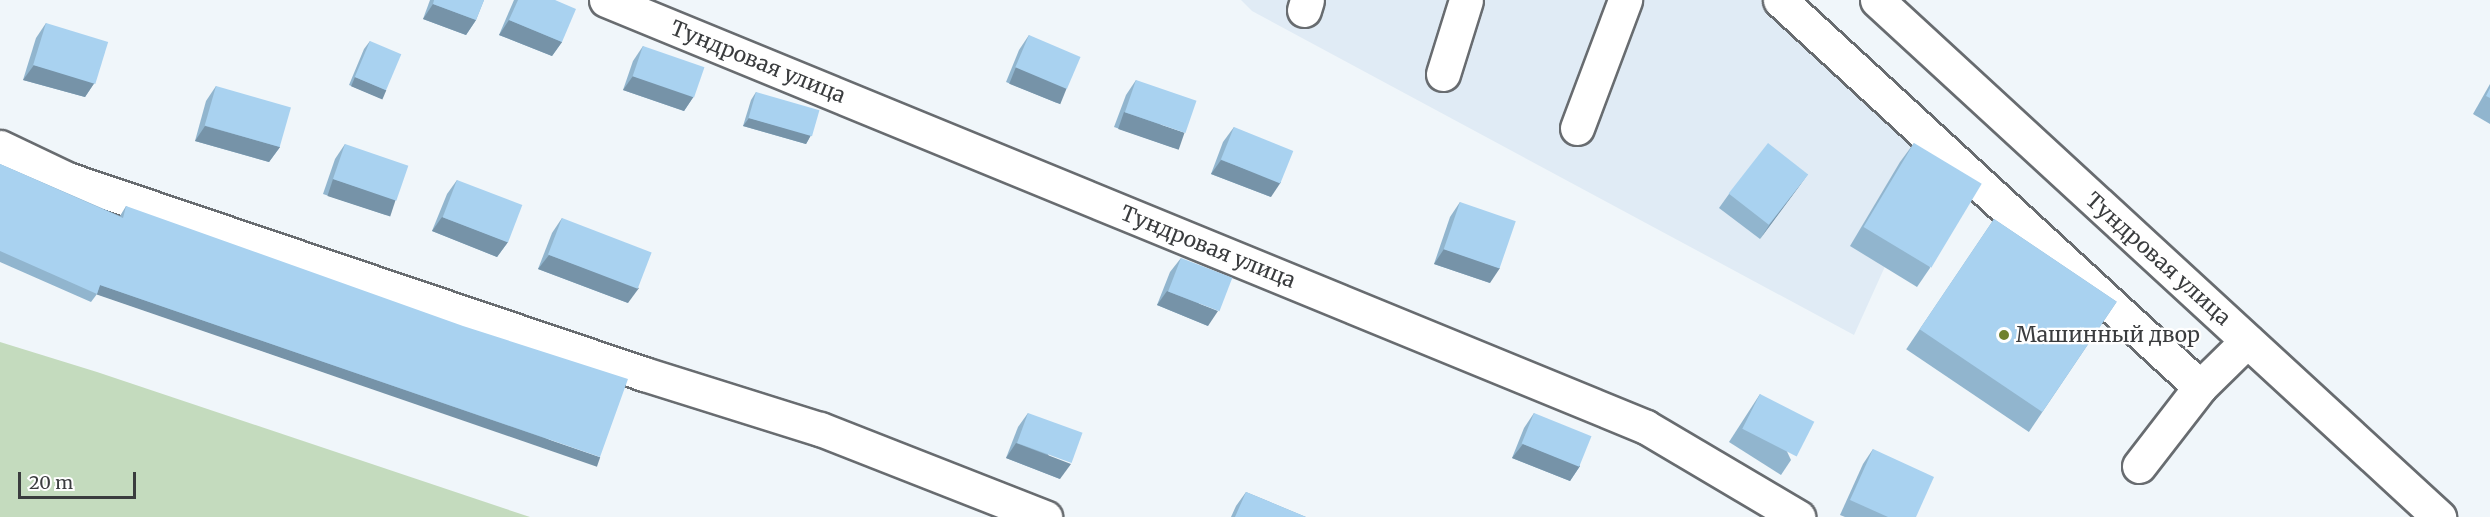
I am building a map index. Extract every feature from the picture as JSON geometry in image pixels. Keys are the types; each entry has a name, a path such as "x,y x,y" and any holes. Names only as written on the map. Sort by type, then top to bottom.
{"street":[{"name":"Тундровая улица","path":"606,0 1646,427 1798,517"},
{"path":"1443,74 1466,0"},
{"path":"1577,128 1625,0"},
{"path":"1780,0 2200,387"},
{"name":"Тундровая улица","path":"1877,0 2439,517"},
{"path":"0,147 67,179 644,374 820,429 1045,517"},
{"path":"2139,466 2200,387 2247,341"}],"shaded area":[{"path":"1241,0 1767,0 1934,158 1854,335 1252,11"}],"green space":[{"path":"0,342 97,372 530,517 0,517"}],"building":[{"path":"434,0 484,0 476,20 433,4"},
{"path":"518,0 555,0 576,9 562,42 509,20"},
{"path":"46,23 108,42 95,84 33,65"},
{"path":"1029,35 1081,57 1067,89 1015,67"},
{"path":"370,41 401,54 386,90 355,77"},
{"path":"643,46 704,67 694,97 633,76"},
{"path":"1136,80 1197,101 1185,133 1125,112"},
{"path":"216,86 291,107 280,147 205,125"},
{"path":"756,92 819,110 812,136 749,118"},
{"path":"1234,127 1293,151 1280,183 1221,159"},
{"path":"1768,143 1808,174 1769,225 1729,193"},
{"path":"1914,143 1982,184 1931,268 1864,227"},
{"path":"345,144 408,166 396,201 333,179"},
{"path":"0,164 123,218 126,206 463,326 628,379 600,457 100,285 97,294 0,251"},
{"path":"457,180 522,205 508,242 443,217"},
{"path":"1460,202 1516,221 1500,268 1444,249"},
{"path":"562,218 652,252 638,289 548,254"},
{"name":"Машинный двор","path":"1994,219 2117,302 2042,412 1920,329"},
{"path":"1181,258 1232,278 1219,311 1168,292"},
{"path":"1760,394 1814,422 1797,456 1742,429"},
{"path":"1028,413 1083,433 1072,463 1017,443"},
{"path":"1534,413 1591,436 1579,467 1522,444"},
{"path":"1873,449 1934,477 1916,517 1888,517 1850,500"},
{"path":"1246,492 1306,517 1235,517"}],"place":[{"name":"Машинный двор","path":"2004,335"}]}
